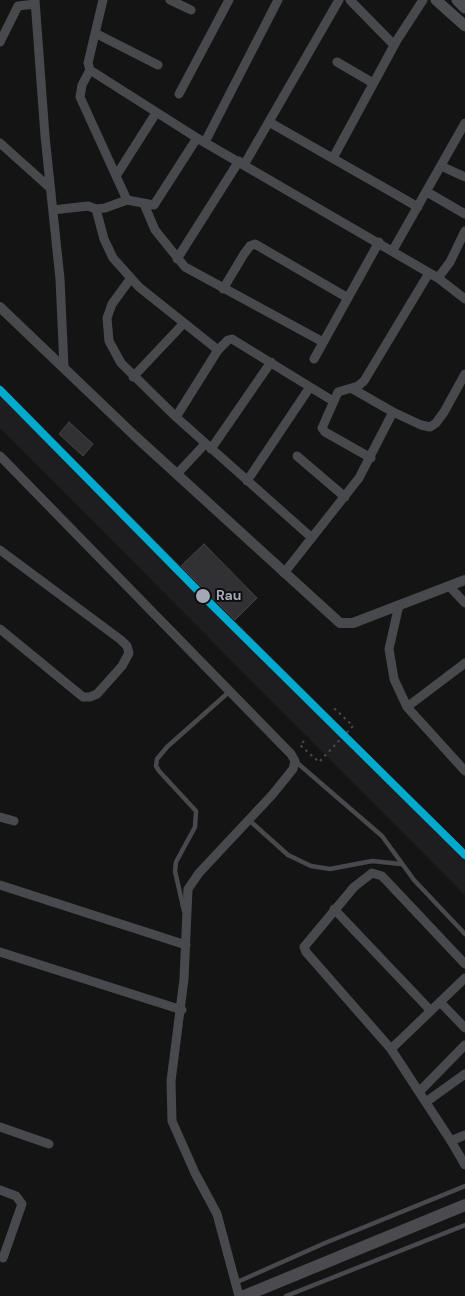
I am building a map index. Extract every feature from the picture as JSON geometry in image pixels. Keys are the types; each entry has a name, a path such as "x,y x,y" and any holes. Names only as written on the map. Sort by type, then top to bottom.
{"main road":[{"path":"436,0 465,26"},
{"path":"457,0 465,8"},
{"path":"244,1296 465,1206"}],"street":[{"path":"103,0 88,63 90,70 201,140 393,250 428,274 438,278 465,299"},
{"path":"170,0 191,10"},
{"path":"179,94 229,0"},
{"path":"53,210 88,206 96,209 127,200 154,204 201,140 278,0"},
{"path":"177,259 269,122 339,0"},
{"path":"350,0 394,45"},
{"path":"333,158 394,45 423,0"},
{"path":"0,42 18,6 35,2 49,187 60,279 64,367"},
{"path":"95,33 158,66"},
{"path":"337,62 373,83"},
{"path":"90,70 82,85 80,97 127,200"},
{"path":"116,176 156,113"},
{"path":"269,122 418,208"},
{"path":"393,250 442,166 465,122"},
{"path":"0,143 49,187"},
{"path":"442,166 465,177"},
{"path":"427,192 465,214"},
{"path":"144,204 155,230 185,267 323,342"},
{"path":"96,209 108,250 131,278 139,287 218,350"},
{"path":"438,278 450,262 465,231"},
{"path":"314,359 379,242"},
{"path":"223,289 244,254 250,246 255,244 348,298"},
{"path":"371,458 322,428 338,392 364,381 428,274"},
{"path":"131,278 112,304 107,327 113,348 121,363 208,447 312,538"},
{"path":"0,307 177,474 340,623 353,623 465,580"},
{"path":"134,377 184,323"},
{"path":"176,417 218,350 223,344 232,339 333,401"},
{"path":"177,474 208,447 271,362"},
{"path":"351,388 393,412 421,425 430,427 436,423 444,412 465,374"},
{"path":"247,481 310,387"},
{"path":"284,573 345,497 371,458 393,412"},
{"path":"0,456 291,754 295,761 288,776 191,883 188,889 182,1010 172,1081 172,1121 191,1165 216,1214 224,1235 234,1284 239,1296"},
{"path":"297,456 345,497"},
{"path":"0,550 121,640 127,646 129,653 122,666 97,694 83,697 0,629"},
{"path":"449,586 465,603"},
{"path":"399,605 389,649 394,680 407,707 465,771"},
{"path":"407,707 465,662"},
{"path":"0,817 14,821"},
{"path":"465,964 382,876 372,873 361,880 334,909 306,942 304,947 306,952 391,1049 465,1165"},
{"path":"0,885 186,945"},
{"path":"334,909 431,1011"},
{"path":"0,952 182,1010"},
{"path":"391,1049 465,978"},
{"path":"440,1002 465,1028"},
{"path":"419,1092 465,1044"},
{"path":"426,1102 465,1074"},
{"path":"0,1128 49,1144"},
{"path":"451,1141 465,1134"},
{"path":"0,1190 16,1196 22,1204 3,1258"}],"lane":[{"path":"186,924 175,871 178,856 195,827 196,811 159,771 156,766 157,759 167,747 230,691"},
{"path":"295,761 382,836 401,864 465,934"},
{"path":"249,820 288,855 311,866 330,869 372,861 401,864"},
{"path":"234,1284 317,1246 465,1186"},
{"path":"286,1296 465,1225"}],"path":[{"path":"304,741 300,745 319,762 353,726 335,709 332,712"}],"shaded area":[{"path":"0,384 465,851 465,895 0,428"}],"building":[{"path":"69,422 93,444 83,456 59,434"},
{"path":"204,544 257,598 235,620 181,566"}],"transit line":[{"path":"0,390 215,608 465,855"}],"place":[{"name":"Rau","path":"203,596"}]}
